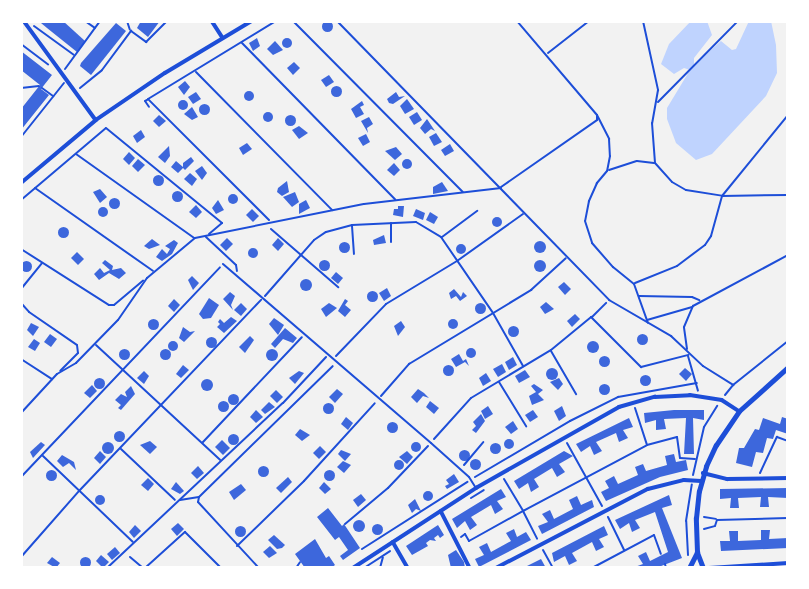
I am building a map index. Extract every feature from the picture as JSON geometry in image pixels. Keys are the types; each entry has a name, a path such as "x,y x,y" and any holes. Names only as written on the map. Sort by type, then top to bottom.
{"main road":[{"path":"703,568 697,552 696,518 703,473 716,445 739,411 788,367"},
{"path":"689,568 697,552"}],"street":[{"path":"24,21 96,120"},
{"path":"212,21 223,38"},
{"path":"21,183 96,120 252,21"},
{"path":"353,568 394,545 440,510 602,414 633,402 699,395 722,400 739,411"},
{"path":"703,473 723,478 788,478"},
{"path":"496,568 648,489 692,480 701,481"},
{"path":"440,510 470,568"},
{"path":"394,545 408,568"},
{"path":"709,568 788,563"}],"lane":[{"path":"223,264 431,443 460,469 476,488"}],"path":[{"path":"30,29 37,27 41,21"},
{"path":"85,21 95,28"},
{"path":"95,28 96,21"},
{"path":"62,73 100,21"},
{"path":"127,21 131,31 146,41 158,33 167,21"},
{"path":"149,107 145,101 276,21"},
{"path":"293,21 464,193"},
{"path":"337,21 609,300 671,336 688,353 733,385"},
{"path":"517,21 548,54 597,115 609,139 607,172"},
{"path":"544,59 589,21"},
{"path":"643,21 657,102 652,123 655,163 672,182 686,190 722,196 787,194"},
{"path":"657,102 738,21"},
{"path":"37,27 75,55"},
{"path":"153,29 158,33"},
{"path":"75,92 101,71 131,31"},
{"path":"52,38 55,33"},
{"path":"120,38 124,41"},
{"path":"241,43 396,199"},
{"path":"21,44 52,67 55,63"},
{"path":"67,49 69,45"},
{"path":"30,58 33,53"},
{"path":"108,53 113,56"},
{"path":"44,70 48,64"},
{"path":"96,67 101,71"},
{"path":"194,70 333,210"},
{"path":"22,135 67,80"},
{"path":"21,88 40,87 54,96"},
{"path":"148,99 270,222"},
{"path":"43,102 47,106"},
{"path":"21,249 108,305 114,304 195,238 396,199 501,188 597,120 597,115"},
{"path":"634,284 677,266 705,245 711,236 722,196 788,116"},
{"path":"31,117 35,120"},
{"path":"21,200 106,128 222,223 205,236"},
{"path":"76,153 195,238"},
{"path":"648,324 634,284 613,267 593,243 585,222 597,183 607,172 627,162 655,163"},
{"path":"35,188 154,272"},
{"path":"441,237 477,211"},
{"path":"334,358 386,304 457,261 524,213"},
{"path":"391,222 391,242"},
{"path":"21,557 79,491 264,297 300,255 326,232 352,225 422,223 441,237 493,313 523,366"},
{"path":"352,225 354,254"},
{"path":"271,229 338,287"},
{"path":"205,236 236,265 238,275"},
{"path":"647,320 693,306 788,254"},
{"path":"237,545 304,481 409,364 531,290 567,257"},
{"path":"21,289 42,263"},
{"path":"21,477 223,264"},
{"path":"57,374 76,363 118,320 147,278"},
{"path":"637,295 692,297 700,301"},
{"path":"21,303 29,313 77,345 78,353 21,413"},
{"path":"345,524 395,481 471,398 551,350 606,303"},
{"path":"693,306 684,327 699,395"},
{"path":"591,317 641,367 688,353"},
{"path":"202,443 305,334"},
{"path":"692,480 704,427 718,405 733,385 788,341"},
{"path":"95,344 221,461"},
{"path":"551,350 576,394"},
{"path":"107,568 329,354"},
{"path":"759,356 763,361"},
{"path":"21,359 53,379"},
{"path":"177,501 199,498 337,361"},
{"path":"498,382 526,426"},
{"path":"362,550 471,480 607,402 650,389 697,383"},
{"path":"633,402 647,445"},
{"path":"710,403 718,405"},
{"path":"631,409 635,407"},
{"path":"564,436 624,550"},
{"path":"760,478 764,460 777,437 788,441"},
{"path":"456,540 466,534 469,541 647,445 677,438 680,458 696,458"},
{"path":"784,439 785,444"},
{"path":"460,469 484,442"},
{"path":"120,448 177,501"},
{"path":"42,456 134,543"},
{"path":"501,474 553,568"},
{"path":"463,503 493,484"},
{"path":"687,560 686,522 692,486"},
{"path":"199,498 198,502 259,568"},
{"path":"704,517 717,520 788,518"},
{"path":"704,529 715,526 717,520"},
{"path":"130,557 144,568 185,532 221,568"},
{"path":"593,568 654,535 661,554"},
{"path":"364,568 394,545"},
{"path":"381,568 383,556"},
{"path":"296,568 300,562"},
{"path":"664,564 666,568"}],"water":[{"path":"691,21 707,21 712,35 694,58 694,65 721,41 732,50 736,49 749,21 771,21 776,45 777,73 766,96 712,154 696,160 676,143 667,119 667,108 690,70 684,68 674,74 661,64 669,44"}],"building":[{"path":"63,21 85,41 77,52 41,23"},
{"path":"141,21 160,21 148,37 137,28"},
{"path":"327,21 331,22 331,30 327,31 323,30 322,26 323,22"},
{"path":"116,23 126,31 91,75 80,66 81,63"},
{"path":"257,38 260,46 253,51 249,43"},
{"path":"287,38 291,39 291,47 287,48 283,47 282,43 283,39"},
{"path":"275,41 283,50 273,55 267,49"},
{"path":"21,51 52,75 41,89 49,95 21,130 21,109 40,85 21,70"},
{"path":"294,62 300,68 293,75 287,68"},
{"path":"329,75 334,82 326,87 321,80"},
{"path":"185,81 190,87 184,95 178,87"},
{"path":"336,86 340,87 340,95 336,96 332,95 331,91 332,87"},
{"path":"249,91 253,92 253,100 249,101 245,100 244,96 245,92"},
{"path":"196,92 201,99 193,104 188,97"},
{"path":"396,92 399,97 405,96 393,104 389,103 387,99"},
{"path":"407,99 414,109 405,114 400,106"},
{"path":"183,100 187,101 187,109 183,110 179,109 178,105 179,101"},
{"path":"362,101 364,105 360,107 364,114 356,118 351,109"},
{"path":"204,104 208,105 208,113 204,114 200,113 199,109 200,105"},
{"path":"192,107 198,117 192,120 184,114"},
{"path":"268,112 272,113 272,121 268,122 264,121 263,117 264,113"},
{"path":"417,112 422,120 414,125 409,117"},
{"path":"290,114 296,120 290,126 284,120"},
{"path":"159,115 166,121 159,127 153,121"},
{"path":"369,117 373,124 367,128 368,133 361,121"},
{"path":"427,119 435,131 431,129 425,134 420,128"},
{"path":"299,126 308,133 299,139 292,130"},
{"path":"141,130 145,137 137,143 133,136"},
{"path":"436,133 442,142 434,146 429,137"},
{"path":"366,134 370,142 363,146 358,138"},
{"path":"247,143 252,149 243,155 239,148"},
{"path":"450,144 454,151 445,156 441,150"},
{"path":"169,146 170,156 165,163 158,157"},
{"path":"396,147 402,154 395,160 385,151"},
{"path":"129,152 135,158 129,165 123,159"},
{"path":"191,157 194,161 185,170 183,168 178,173 171,167 176,161 183,167 183,163"},
{"path":"138,159 145,165 138,172 132,166"},
{"path":"407,159 411,160 411,168 407,169 403,168 402,164 403,160"},
{"path":"394,163 400,170 394,176 387,170"},
{"path":"202,166 207,173 202,180 195,171"},
{"path":"190,173 197,179 192,186 184,179"},
{"path":"158,175 162,176 162,184 158,185 154,184 153,180 154,176"},
{"path":"287,181 289,192 282,196 277,192 278,188"},
{"path":"442,182 448,191 433,194 433,187"},
{"path":"100,189 107,197 100,203 93,192"},
{"path":"177,190 183,196 177,202 171,196"},
{"path":"295,192 299,202 292,207 283,197"},
{"path":"233,194 237,195 237,203 233,204 229,203 228,199 229,195"},
{"path":"114,198 118,199 118,207 114,208 110,207 109,203 110,199"},
{"path":"218,200 224,210 216,214 212,208"},
{"path":"306,200 310,208 299,214 299,204"},
{"path":"196,205 202,212 196,218 189,212"},
{"path":"398,206 404,206 403,217 393,215"},
{"path":"103,207 107,208 107,216 103,217 99,216 98,212 99,208"},
{"path":"252,209 259,216 253,222 246,215"},
{"path":"416,209 425,213 423,220 413,216"},
{"path":"430,212 438,217 434,224 426,220"},
{"path":"497,217 501,218 501,226 497,227 493,226 492,222 493,218"},
{"path":"63,227 67,228 67,236 63,237 59,236 58,232 59,228"},
{"path":"384,235 386,243 374,245 373,240"},
{"path":"227,238 233,244 226,251 220,245"},
{"path":"278,238 284,244 278,251 272,245"},
{"path":"152,239 160,245 149,249 144,246"},
{"path":"174,240 178,243 172,254 162,261 156,257 162,249 167,254 170,249 165,246"},
{"path":"344,241 350,247 344,253 338,247"},
{"path":"540,241 546,247 540,253 534,247"},
{"path":"461,244 465,245 465,253 461,254 457,253 456,249 457,245"},
{"path":"253,248 257,249 257,257 253,258 249,257 248,253 249,249"},
{"path":"77,252 84,259 78,265 71,258"},
{"path":"26,260 32,266 26,272 20,266"},
{"path":"105,260 113,266 112,270 121,268 126,273 119,279 109,273 99,280 94,274 100,268 104,273 110,270 102,263"},
{"path":"324,260 328,261 328,269 324,270 320,269 319,265 320,261"},
{"path":"540,260 546,266 540,272 534,266"},
{"path":"336,272 343,278 338,284 331,278"},
{"path":"192,276 199,283 193,290 188,280"},
{"path":"306,279 312,285 306,291 300,285"},
{"path":"564,282 571,289 565,295 558,287"},
{"path":"387,288 391,296 384,301 379,293"},
{"path":"454,289 461,297 463,292 467,296 460,301 456,296 451,299 449,293"},
{"path":"372,291 376,292 376,300 372,301 368,300 367,296 368,292"},
{"path":"230,292 235,296 231,305 233,310 223,299"},
{"path":"209,298 219,305 211,318 203,319 199,314"},
{"path":"174,299 180,305 174,312 168,306"},
{"path":"345,299 348,301 345,305 351,310 345,317 338,311"},
{"path":"480,302 486,308 480,314 474,308"},
{"path":"546,302 554,309 545,314 540,307"},
{"path":"241,303 247,309 241,316 234,310"},
{"path":"329,303 337,308 326,317 321,309"},
{"path":"575,314 580,319 572,327 567,321"},
{"path":"231,317 237,321 224,333 217,327 220,324 218,322 220,319 224,323"},
{"path":"274,318 284,325 278,335 269,324"},
{"path":"153,319 157,320 157,328 153,329 149,328 148,324 149,320"},
{"path":"453,319 457,320 457,328 453,329 449,328 448,324 449,320"},
{"path":"401,321 405,327 398,336 394,326"},
{"path":"31,323 39,327 33,336 27,330"},
{"path":"513,326 517,327 517,335 513,336 509,335 508,331 509,327"},
{"path":"183,327 190,332 195,331 184,342 179,338"},
{"path":"285,328 297,338 293,343 283,339 275,348 271,344"},
{"path":"50,334 57,339 51,347 44,342"},
{"path":"642,334 646,335 646,343 642,344 638,343 637,339 638,335"},
{"path":"250,336 254,340 245,353 239,347"},
{"path":"211,337 215,338 215,346 211,347 207,346 206,342 207,338"},
{"path":"34,339 40,343 35,351 28,347"},
{"path":"173,341 177,342 177,350 173,351 169,350 168,346 169,342"},
{"path":"593,341 599,347 593,353 587,347"},
{"path":"165,348 171,354 165,360 159,354"},
{"path":"471,348 475,349 475,357 471,358 467,357 466,353 467,349"},
{"path":"124,349 128,350 128,358 124,359 120,358 119,354 120,350"},
{"path":"272,349 278,355 272,361 266,355"},
{"path":"459,354 463,361 466,359 469,366 465,362 456,367 451,359"},
{"path":"604,355 610,361 604,367 598,361"},
{"path":"513,357 517,365 509,370 505,362"},
{"path":"502,364 506,372 498,377 493,369"},
{"path":"183,365 189,370 181,378 176,374"},
{"path":"448,365 452,366 452,374 448,375 444,374 443,370 444,366"},
{"path":"552,368 558,374 552,380 546,374"},
{"path":"685,368 692,374 686,381 679,374"},
{"path":"525,370 530,377 519,383 515,376"},
{"path":"144,371 149,376 144,384 137,378"},
{"path":"299,371 304,373 295,384 289,378"},
{"path":"486,373 491,381 483,386 479,378"},
{"path":"645,375 649,376 649,384 645,385 641,384 640,380 641,376"},
{"path":"99,377 105,383 99,389 93,383"},
{"path":"559,378 563,384 558,390 550,382"},
{"path":"207,379 213,385 207,391 201,385"},
{"path":"604,383 610,389 604,395 598,389"},
{"path":"534,384 543,390 538,394 544,400 532,405 529,396 536,392 531,386"},
{"path":"92,385 97,391 90,398 84,393"},
{"path":"131,386 135,394 121,410 118,408 121,405 115,400 121,394 127,397 125,392"},
{"path":"337,389 343,394 335,403 329,397"},
{"path":"418,389 429,398 423,396 417,403 411,397"},
{"path":"276,390 283,397 277,403 270,396"},
{"path":"233,394 237,395 237,403 233,404 229,403 228,399 229,395"},
{"path":"223,401 227,402 227,410 223,411 219,410 218,406 219,402"},
{"path":"430,401 439,408 434,414 426,407"},
{"path":"269,402 275,407 265,414 261,410"},
{"path":"328,402 334,408 328,414 322,408"},
{"path":"488,406 493,414 485,419 481,411"},
{"path":"562,406 566,416 559,421 554,411"},
{"path":"256,410 263,417 256,423 250,417"},
{"path":"533,410 538,417 530,422 525,415"},
{"path":"704,410 704,420 693,418 694,454 684,454 686,418 664,419 666,429 656,430 656,420 645,423 644,413"},
{"path":"481,414 485,421 476,433 472,430 476,426 473,422"},
{"path":"346,417 353,423 348,430 341,424"},
{"path":"782,417 788,419 788,434 776,430 773,439 767,438 763,453 756,452 752,467 736,463 739,448 744,448 755,429 759,430 763,418 780,424"},
{"path":"629,418 633,427 623,430 628,438 619,442 616,433 596,442 602,451 594,455 590,446 581,452 576,444"},
{"path":"513,421 518,429 511,434 505,427"},
{"path":"392,422 396,423 396,431 392,432 388,431 387,427 388,423"},
{"path":"300,429 310,435 302,441 295,435"},
{"path":"119,431 123,432 123,440 119,441 115,440 114,436 115,432"},
{"path":"233,434 237,435 237,443 233,444 229,443 228,439 229,435"},
{"path":"509,439 513,440 513,448 509,449 505,448 504,444 505,440"},
{"path":"222,440 230,448 223,455 215,447"},
{"path":"150,441 157,447 150,454 140,445"},
{"path":"41,442 45,445 33,458 30,452"},
{"path":"108,442 114,448 108,454 102,448"},
{"path":"416,442 420,443 420,451 416,452 412,451 411,447 412,443"},
{"path":"495,442 501,448 495,454 489,448"},
{"path":"320,446 326,452 319,459 313,453"},
{"path":"464,449 470,455 464,461 458,455"},
{"path":"341,450 351,454 345,461 338,454"},
{"path":"100,451 106,457 100,464 94,458"},
{"path":"407,451 413,457 407,464 399,457"},
{"path":"564,451 573,456 559,464 565,472 557,477 552,468 534,479 539,487 531,492 528,483 519,489 514,481"},
{"path":"674,454 676,462 686,460 688,470 660,477 606,501 601,492 609,488 605,481 614,476 618,484 638,475 635,467 643,464 646,471 667,465 665,456"},
{"path":"62,455 74,462 76,470 69,463 63,467 57,461"},
{"path":"475,459 479,460 479,468 475,469 471,468 470,464 471,460"},
{"path":"399,460 403,461 403,469 399,470 395,469 394,465 395,461"},
{"path":"343,461 351,465 344,473 337,467"},
{"path":"198,466 204,473 197,479 191,473"},
{"path":"263,466 267,467 267,475 263,476 259,475 258,471 259,467"},
{"path":"51,470 55,471 55,479 51,480 47,479 46,475 47,471"},
{"path":"329,470 333,471 333,479 329,480 325,479 324,475 325,471"},
{"path":"454,474 459,482 447,489 445,486 449,484 446,480"},
{"path":"288,477 292,482 281,493 276,488"},
{"path":"148,478 154,484 148,491 141,485"},
{"path":"176,482 184,491 180,494 171,489"},
{"path":"324,482 331,489 325,494 319,488"},
{"path":"241,484 246,490 234,500 229,492"},
{"path":"788,488 788,498 768,497 769,507 760,507 761,497 738,498 739,508 730,508 731,498 720,499 720,489"},
{"path":"501,489 506,497 497,501 503,509 495,514 491,505 471,517 477,525 470,530 465,521 457,528 452,519"},
{"path":"428,491 432,492 432,500 428,501 424,500 423,496 424,492"},
{"path":"361,494 366,500 358,507 353,500"},
{"path":"100,495 104,496 104,504 100,505 96,504 95,500 96,496"},
{"path":"669,495 672,505 662,508 682,558 656,568 632,568 643,564 638,556 646,552 650,561 668,552 655,512 635,520 640,528 632,532 629,523 620,529 615,520"},
{"path":"577,496 581,505 592,500 594,507 542,534 538,526 548,522 542,514 550,510 554,519 573,509 569,500"},
{"path":"415,499 421,511 416,509 412,513 408,505"},
{"path":"328,508 342,526 344,524 360,548 343,560 340,556 348,550 339,537 335,540 317,517"},
{"path":"359,520 365,526 359,532 353,526"},
{"path":"178,523 184,529 177,536 171,529"},
{"path":"377,523 383,529 377,535 371,529"},
{"path":"135,525 141,531 134,538 129,532"},
{"path":"438,525 444,535 434,538 436,541 430,540 426,543 428,546 412,555 406,546"},
{"path":"240,526 244,527 244,535 240,536 236,535 235,531 236,527"},
{"path":"604,526 608,535 599,539 604,547 596,551 592,542 572,553 577,561 569,565 565,556 554,562 552,553"},
{"path":"514,529 517,537 526,532 531,540 479,567 475,559 484,555 479,547 487,543 491,552 511,541 506,533"},
{"path":"761,530 770,530 769,539 788,538 788,548 721,551 720,541 730,541 729,531 738,531 738,541 761,540"},
{"path":"274,535 285,545 282,548 277,549 268,540"},
{"path":"315,539 326,558 329,556 335,565 331,568 305,568 295,554"},
{"path":"270,546 277,553 269,558 263,552"},
{"path":"115,547 120,553 112,560 107,554"},
{"path":"456,550 465,568 451,568 448,555"},
{"path":"101,555 109,562 103,568 96,561"},
{"path":"85,556 91,562 85,568 79,562"},
{"path":"52,557 60,563 56,568 47,563"},
{"path":"541,559 546,568 523,568"}]}
